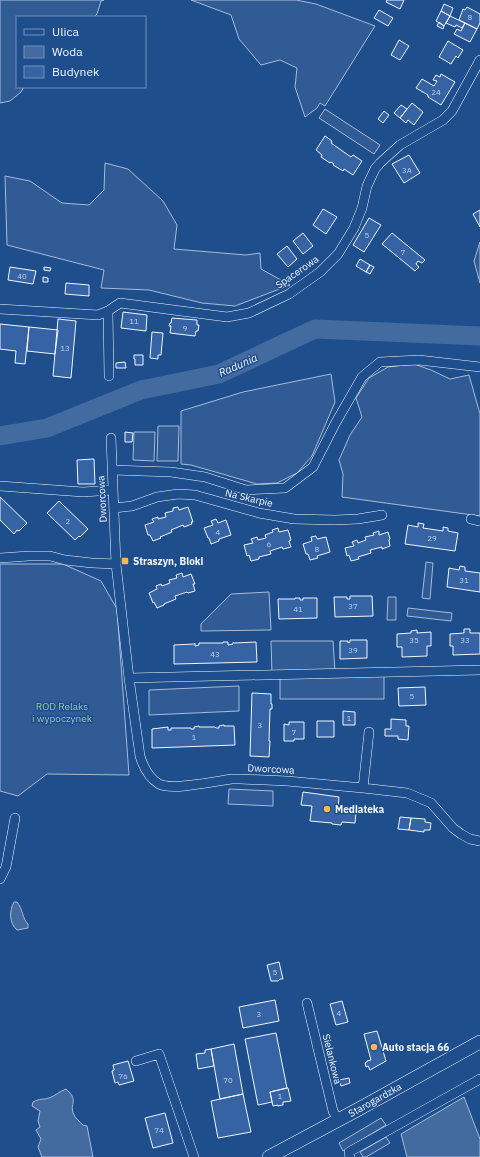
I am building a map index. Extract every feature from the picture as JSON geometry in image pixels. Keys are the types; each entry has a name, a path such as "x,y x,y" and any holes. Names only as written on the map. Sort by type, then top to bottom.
{"main road":[{"name":"Starogardzka","path":"269,1157 480,1042"}],"street":[{"name":"Spacerowa","path":"0,309 98,315 108,311 120,303 226,317 249,313 289,294 320,272 338,254 354,228 362,208 367,186 375,169 400,145 443,120 452,111 480,60"},
{"path":"108,311 108,376"},
{"path":"112,470 178,473 205,477 246,490 285,488 314,467 335,424 362,377 380,362 419,360 480,367"},
{"name":"Dworcowa","path":"111,438 116,564 129,678 140,756 143,766 151,777 159,784 176,787 240,779 287,781 407,793 431,803 453,828 470,839 480,841"},
{"path":"0,486 83,492 112,490"},
{"name":"Na Skarpie","path":"114,508 132,506 157,497 178,494 195,495 259,513 294,519 358,519 382,515"},
{"path":"0,558 50,556 64,560 92,564 116,564"},
{"path":"129,678 480,670"},
{"path":"364,788 369,732"},
{"path":"0,879 6,867 15,818"},
{"name":"Sielankowa","path":"307,1003 333,1111 338,1120"},
{"path":"136,1061 159,1054 194,1157"},
{"path":"350,1157 349,1152 480,1079"}],"shaded area":[{"path":"0,0 104,0 101,1 95,16 16,16 16,88 23,88 10,101 0,103"},
{"path":"191,0 296,0 316,4 375,26 325,106 320,103 317,108 305,117 295,87 297,68 280,60 261,65 239,39 231,15"},
{"path":"325,109 380,145 374,154 319,118"},
{"path":"105,163 128,169 163,201 177,225 174,249 246,255 260,253 261,269 290,285 235,306 202,303 149,290 101,288 104,270 7,245 5,176 30,181 62,203 89,205 104,190"},
{"path":"480,242 480,283 474,261"},
{"path":"414,364 450,379 469,375 480,414 480,516 342,497 343,474 339,460 350,435 362,417 356,398 369,378 388,367"},
{"path":"331,374 335,402 312,456 297,473 277,483 257,484 191,465 181,464 181,411 243,392"},
{"path":"158,426 179,426 178,461 157,461"},
{"path":"134,432 155,432 154,461 133,460"},
{"path":"426,562 433,563 430,599 422,598"},
{"name":"ROD Relaks i wypoczynek","path":"0,564 63,564 101,581 117,609 129,775 47,774 18,796 0,791"},
{"path":"269,592 271,630 201,631 201,624 231,594"},
{"path":"388,597 396,597 396,620 387,620"},
{"path":"408,608 452,613 451,621 407,616"},
{"path":"271,641 333,641 335,673 384,672 384,699 280,699 280,675 272,674"},
{"path":"239,686 239,711 149,715 149,690"},
{"path":"229,789 273,791 273,806 228,804"},
{"path":"381,1118 386,1125 343,1151 339,1143"},
{"path":"386,1137 390,1143 366,1157 363,1157 360,1152"}],"water":[{"path":"14,902 17,902 19,905 28,924 28,928 17,930 12,924 11,909"},
{"path":"66,1089 73,1099 72,1109 74,1115 83,1125 87,1126 93,1157 42,1157 38,1147 41,1139 36,1130 40,1127 38,1121 40,1111 32,1106 33,1102 49,1098"},
{"path":"464,1097 480,1139 480,1157 407,1157 401,1134"}],"building":[{"path":"387,0 404,0 400,9 386,2"},
{"path":"444,4 453,8 450,16 441,11"},
{"path":"467,7 480,14 480,23 477,29 459,20 463,9 465,10"},
{"path":"379,10 393,18 388,26 374,18"},
{"path":"441,11 450,16 444,26 436,21"},
{"path":"450,16 465,23 462,28 446,23"},
{"path":"439,22 444,26 443,29 437,26"},
{"path":"465,23 477,29 470,42 454,34 457,29 461,31"},
{"path":"399,40 409,46 400,60 391,55"},
{"path":"448,41 463,50 458,58 456,56 451,64 439,57"},
{"path":"441,74 455,82 441,105 416,88 422,79 434,86 437,81 433,80 436,75 440,77"},
{"path":"412,103 423,112 414,125 408,120 406,123 400,118"},
{"path":"401,105 407,109 400,118 394,113"},
{"path":"384,111 389,115 383,123 378,119"},
{"path":"325,136 332,141 331,143 351,157 353,155 362,161 353,175 344,169 343,171 321,157 322,155 316,150"},
{"path":"409,155 420,173 404,183 392,164"},
{"path":"323,209 337,217 326,234 313,225"},
{"path":"480,210 480,227 473,214"},
{"path":"369,218 381,225 364,252 353,245"},
{"path":"303,233 313,246 303,254 293,241"},
{"path":"392,233 425,260 422,263 418,261 416,264 419,267 415,271 382,244"},
{"path":"287,246 297,259 288,267 277,254"},
{"path":"360,259 370,265 366,272 356,266"},
{"path":"370,265 374,267 370,274 366,272"},
{"path":"10,267 36,271 33,284 8,280"},
{"path":"44,267 51,268 50,271 44,270"},
{"path":"43,277 48,278 48,282 43,282"},
{"path":"66,283 89,285 89,296 65,294"},
{"path":"123,312 147,315 146,331 121,328"},
{"path":"172,318 197,320 197,325 199,325 195,336 170,333 171,326 169,326"},
{"path":"58,319 76,321 71,378 53,376"},
{"path":"0,324 29,327 25,364 15,363 16,351 0,349"},
{"path":"29,327 58,330 55,354 27,351"},
{"path":"152,332 163,333 161,355 158,355 158,359 150,358"},
{"path":"134,355 143,355 143,365 135,365"},
{"path":"125,362 126,368 116,368 116,363"},
{"path":"125,432 133,433 132,442 125,442"},
{"path":"94,459 95,484 78,484 77,460"},
{"path":"0,497 27,523 14,534 0,520"},
{"path":"59,501 88,529 75,540 47,513"},
{"path":"178,507 179,510 188,507 193,522 191,522 192,524 184,527 183,525 171,530 172,532 153,541 150,535 148,535 145,525 154,522 152,519 166,517 165,513 173,511 173,508"},
{"path":"216,519 218,523 226,520 231,535 219,539 219,541 211,544 204,528 213,525 211,521"},
{"path":"418,523 424,524 423,528 443,531 443,527 448,528 448,531 458,533 455,551 405,544 408,525 418,527"},
{"path":"278,528 279,532 288,530 291,540 289,541 291,547 283,549 282,547 270,551 271,554 251,561 249,555 247,556 244,545 253,543 251,539 257,537 258,540 266,538 265,535"},
{"path":"379,531 379,535 388,532 390,546 382,549 382,547 370,550 371,553 351,561 349,555 347,556 345,548 354,546 352,542 357,540 358,543 366,540 365,537 374,535 373,533"},
{"path":"316,536 317,539 326,537 330,552 310,560 308,554 306,554 303,544 312,541 311,537"},
{"path":"460,566 465,567 465,571 480,573 480,592 447,587 449,568 459,570"},
{"path":"182,573 183,577 191,574 195,584 193,584 195,591 175,596 176,599 157,608 149,593 157,589 156,586 161,584 162,586 170,583 169,580 177,578 176,575"},
{"path":"350,596 372,596 373,616 335,617 334,597 347,597 347,599 350,599"},
{"path":"300,598 300,600 303,600 303,598 317,598 317,618 279,619 278,599"},
{"path":"464,629 470,629 470,633 480,633 480,654 453,655 453,646 450,646 450,634 464,633"},
{"path":"417,630 417,633 431,632 431,646 427,646 427,656 402,657 402,647 397,647 397,634 411,633 411,631"},
{"path":"350,640 367,640 367,658 340,659 340,641 348,641 348,643"},
{"path":"228,642 228,645 233,644 233,642 256,642 257,662 174,664 174,645 195,643 195,646 199,645 199,643"},
{"path":"425,687 426,705 399,706 398,688"},
{"path":"252,693 271,694 272,709 270,709 269,757 250,756"},
{"path":"343,711 355,712 355,725 343,725"},
{"path":"391,719 406,720 406,726 409,726 408,740 398,739 398,736 385,736 385,729 391,729"},
{"path":"317,721 334,721 334,737 317,737"},
{"path":"289,722 304,722 304,739 284,741 284,724 289,725"},
{"path":"199,726 219,728 219,726 234,726 235,745 152,748 152,729 168,727 168,730 171,730 171,728 194,729 194,727"},
{"name":"Mediateka","path":"303,792 339,797 338,809 356,812 355,823 342,822 341,825 310,821 312,806 301,805"},
{"path":"400,817 411,818 409,830 398,829"},
{"path":"411,818 425,819 425,822 431,823 430,830 424,830 424,832 409,830"},
{"path":"279,962 283,979 271,981 267,965"},
{"path":"275,1000 279,1021 243,1028 239,1007"},
{"path":"342,1001 348,1022 336,1025 330,1004"},
{"name":"Auto stacja 66","path":"377,1031 386,1061 370,1070 368,1066 366,1067 365,1063 371,1060 364,1034"},
{"path":"276,1033 287,1088 270,1092 272,1102 258,1105 245,1039"},
{"path":"234,1044 243,1094 220,1099 211,1049"},
{"path":"211,1049 214,1066 198,1069 196,1054 205,1053 205,1050"},
{"path":"128,1061 134,1081 119,1085 118,1082 115,1083 112,1071 114,1070 113,1065"},
{"path":"349,1078 350,1083 341,1086 339,1080"},
{"path":"288,1088 291,1101 283,1102 283,1105 273,1106 270,1092"},
{"path":"243,1094 251,1132 218,1138 211,1101"},
{"path":"165,1113 173,1143 153,1148 145,1118"}],"waterway":[{"name":"Radunia","path":"0,436 47,428 141,390 219,374 315,329 480,336"}],"place":[{"name":"Straszyn, Bloki","path":"125,561"},
{"name":"Mediateka","path":"327,809"},
{"name":"Auto stacja 66","path":"374,1047"}]}
